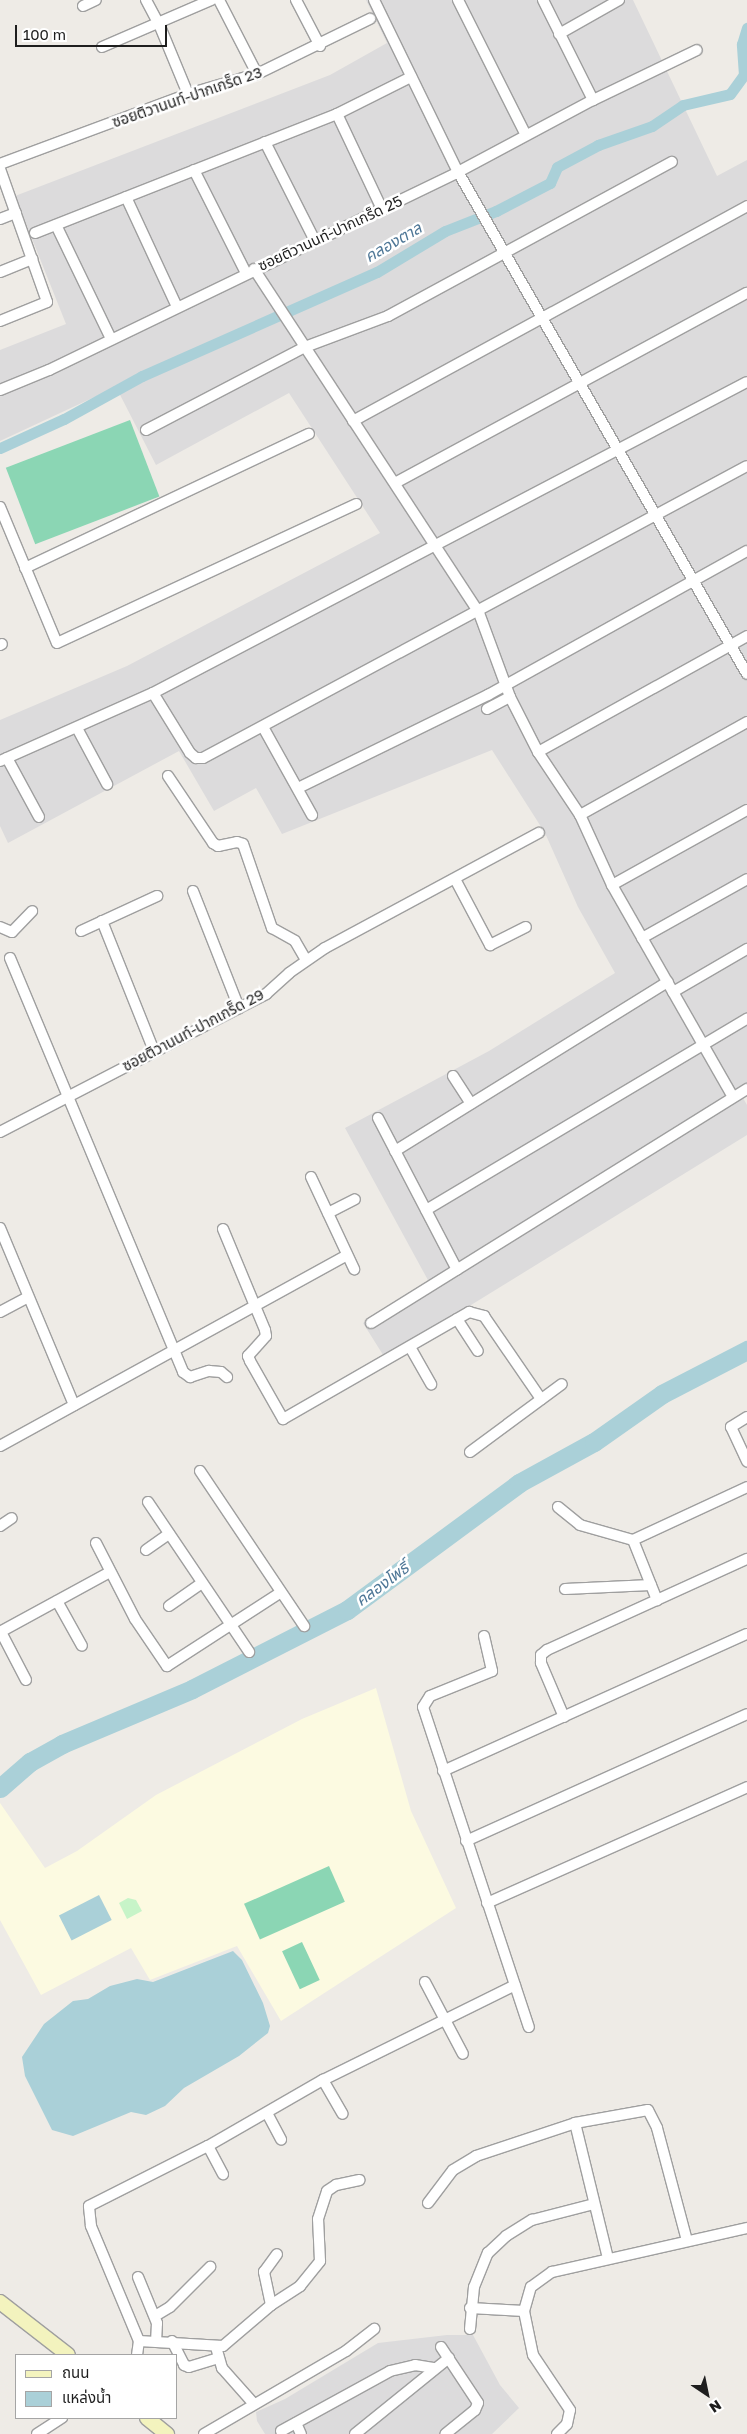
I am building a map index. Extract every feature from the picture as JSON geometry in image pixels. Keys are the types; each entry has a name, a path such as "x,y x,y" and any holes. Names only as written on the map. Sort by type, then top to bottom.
{"street":[{"path":"83,6 96,0"},
{"path":"146,0 160,24 188,94"},
{"path":"102,47 160,24 211,0"},
{"path":"219,0 257,74"},
{"path":"296,0 320,46"},
{"path":"374,0 458,172 620,450 747,674"},
{"path":"458,0 526,135"},
{"path":"543,0 593,100"},
{"path":"559,34 619,0"},
{"name":"ซอยติวานนท์-ปากเกร็ด 23","path":"0,164 188,94 257,74 320,46 370,19"},
{"name":"ซอยติวานนท์-ปากเกร็ด 25","path":"0,390 111,339 458,172 593,100 656,68 697,50"},
{"path":"35,233 337,114 411,76"},
{"path":"337,114 382,209"},
{"path":"264,142 315,241"},
{"path":"146,430 304,348 388,316 672,162"},
{"path":"0,169 47,302 0,322"},
{"path":"194,170 250,271 283,315 438,547 479,613 505,686 538,752 580,815 612,885 733,1097"},
{"path":"126,197 178,307"},
{"path":"353,420 746,210"},
{"path":"0,220 16,213"},
{"path":"56,225 111,339"},
{"path":"0,272 32,259"},
{"path":"395,483 580,381 747,293"},
{"path":"40,818 4,760 154,693 438,547 747,382"},
{"path":"25,568 309,434"},
{"path":"154,693 196,758 203,758 479,613 656,514 747,466"},
{"path":"0,507 53,639 62,642 356,504"},
{"path":"298,788 505,686 747,551"},
{"path":"538,752 747,636"},
{"path":"487,709 510,697"},
{"path":"580,815 747,722"},
{"path":"263,727 312,815"},
{"path":"76,728 107,784"},
{"path":"168,776 213,843 218,846 237,842 243,844 272,928 295,941 306,960"},
{"path":"612,885 747,810"},
{"name":"ซอยติวานนท์-ปากเกร็ด 29","path":"0,1132 67,1095 266,994 306,960 539,833"},
{"path":"455,879 490,945 526,927"},
{"path":"642,938 747,879"},
{"path":"193,891 239,1008"},
{"path":"81,931 157,896"},
{"path":"0,927 12,932 32,911"},
{"path":"102,921 154,1051"},
{"path":"673,992 747,949"},
{"path":"10,958 174,1352 187,1377 209,1371 221,1372 227,1377"},
{"path":"395,1151 668,982"},
{"path":"426,1210 702,1044 747,1019"},
{"path":"453,1076 471,1104"},
{"path":"371,1323 747,1089"},
{"path":"378,1118 457,1270"},
{"path":"311,1178 354,1269"},
{"path":"328,1213 355,1198"},
{"path":"0,1228 74,1405"},
{"path":"223,1229 266,1336 248,1356 283,1419 469,1312 484,1316 541,1400"},
{"path":"0,1446 255,1308 347,1255"},
{"path":"0,1312 28,1297"},
{"path":"457,1319 478,1351"},
{"path":"410,1347 432,1384"},
{"path":"470,1452 562,1384"},
{"path":"747,1417 731,1427 747,1462"},
{"path":"200,1471 280,1593 304,1626"},
{"path":"558,1507 580,1526 633,1540 747,1487"},
{"path":"148,1502 249,1652"},
{"path":"0,1526 12,1518"},
{"path":"146,1550 169,1534"},
{"path":"633,1540 657,1600"},
{"path":"96,1543 135,1619 167,1666 173,1665 280,1593"},
{"path":"564,1717 541,1656 547,1650 747,1558"},
{"path":"26,1680 0,1632 110,1572"},
{"path":"169,1606 202,1583"},
{"path":"565,1589 651,1585"},
{"path":"57,1601 82,1646"},
{"path":"442,1771 747,1634"},
{"path":"484,1636 492,1671 430,1696 424,1702 442,1771 529,2027"},
{"path":"466,1841 747,1714"},
{"path":"487,1903 747,1787"},
{"path":"424,1982 463,2054"},
{"path":"137,2354 139,2341 90,2226 89,2206 208,2146 323,2080 444,2018 516,1985"},
{"path":"323,2080 343,2114"},
{"path":"428,2203 453,2170 476,2156 575,2123 648,2110 657,2128 687,2240"},
{"path":"267,2113 281,2139"},
{"path":"575,2123 608,2258"},
{"path":"208,2146 223,2174"},
{"path":"139,2341 172,2341 216,2347 230,2342 271,2305 300,2286 320,2261 318,2219 327,2191 359,2180"},
{"path":"470,2329 470,2308 480,2268 488,2253 506,2236 548,2213 594,2204"},
{"path":"557,2434 567,2424 570,2410 533,2355 524,2311 526,2296 539,2279 552,2272 608,2258 747,2228"},
{"path":"271,2305 264,2272 277,2254"},
{"path":"155,2316 170,2307 210,2267"},
{"path":"138,2277 155,2316 156,2340"},
{"path":"0,2302 67,2354"},
{"path":"470,2308 524,2311"},
{"path":"204,2434 346,2351 374,2329"},
{"path":"172,2341 184,2364 189,2367 218,2358"},
{"path":"216,2347 222,2368 254,2404"},
{"path":"441,2347 478,2403 475,2410 445,2434"},
{"path":"355,2434 448,2358"},
{"path":"281,2431 390,2371 415,2365 435,2368"},
{"path":"37,2434 60,2419"},
{"path":"148,2419 167,2434"},
{"path":"296,2423 301,2434"}],"shaded area":[{"path":"366,0 633,0 717,176 747,160 747,1095 743,1098 747,1105 747,1135 385,1358 363,1323 429,1282 345,1128 489,1051 615,973 578,907 545,833 492,750 282,834 256,788 214,811 179,751 8,843 0,826 0,720 127,666 380,533 289,393 156,465 116,387 0,441 0,350 66,324 15,196 330,75 387,43"},
{"path":"376,1688 411,1811 456,1908 281,2021 237,1946 150,1980 131,1948 41,1995 0,1920 0,1803 45,1868 77,1851 156,1795 302,1719"},
{"path":"447,2335 473,2335 500,2385 519,2408 492,2434 265,2434 257,2421 256,2412 285,2399 378,2343"}],"green space":[{"path":"130,420 159,497 35,544 6,468"},
{"path":"329,1866 345,1902 260,1939 244,1904"},
{"path":"128,1898 136,1900 142,1911 127,1919 119,1903"},
{"path":"302,1942 320,1980 300,1989 282,1951"}],"water":[{"path":"99,1895 112,1920 72,1940 59,1915"},
{"path":"233,1951 242,1960 263,2003 270,2026 268,2033 239,2056 184,2088 165,2106 146,2115 131,2112 73,2136 52,2130 25,2076 22,2057 44,2024 73,2001 88,1999 110,1986 137,1979 153,1982"}],"waterway":[{"name":"คลองตาล","path":"0,448 64,419 142,376 377,272 445,231 496,211 550,183 557,167 598,145 652,126 683,105 730,94 744,75 742,44 747,28"},
{"name":"คลองโพธิ์","path":"0,1788 30,1762 62,1744 192,1689 347,1610 519,1483 594,1442 662,1394 747,1350"}]}
